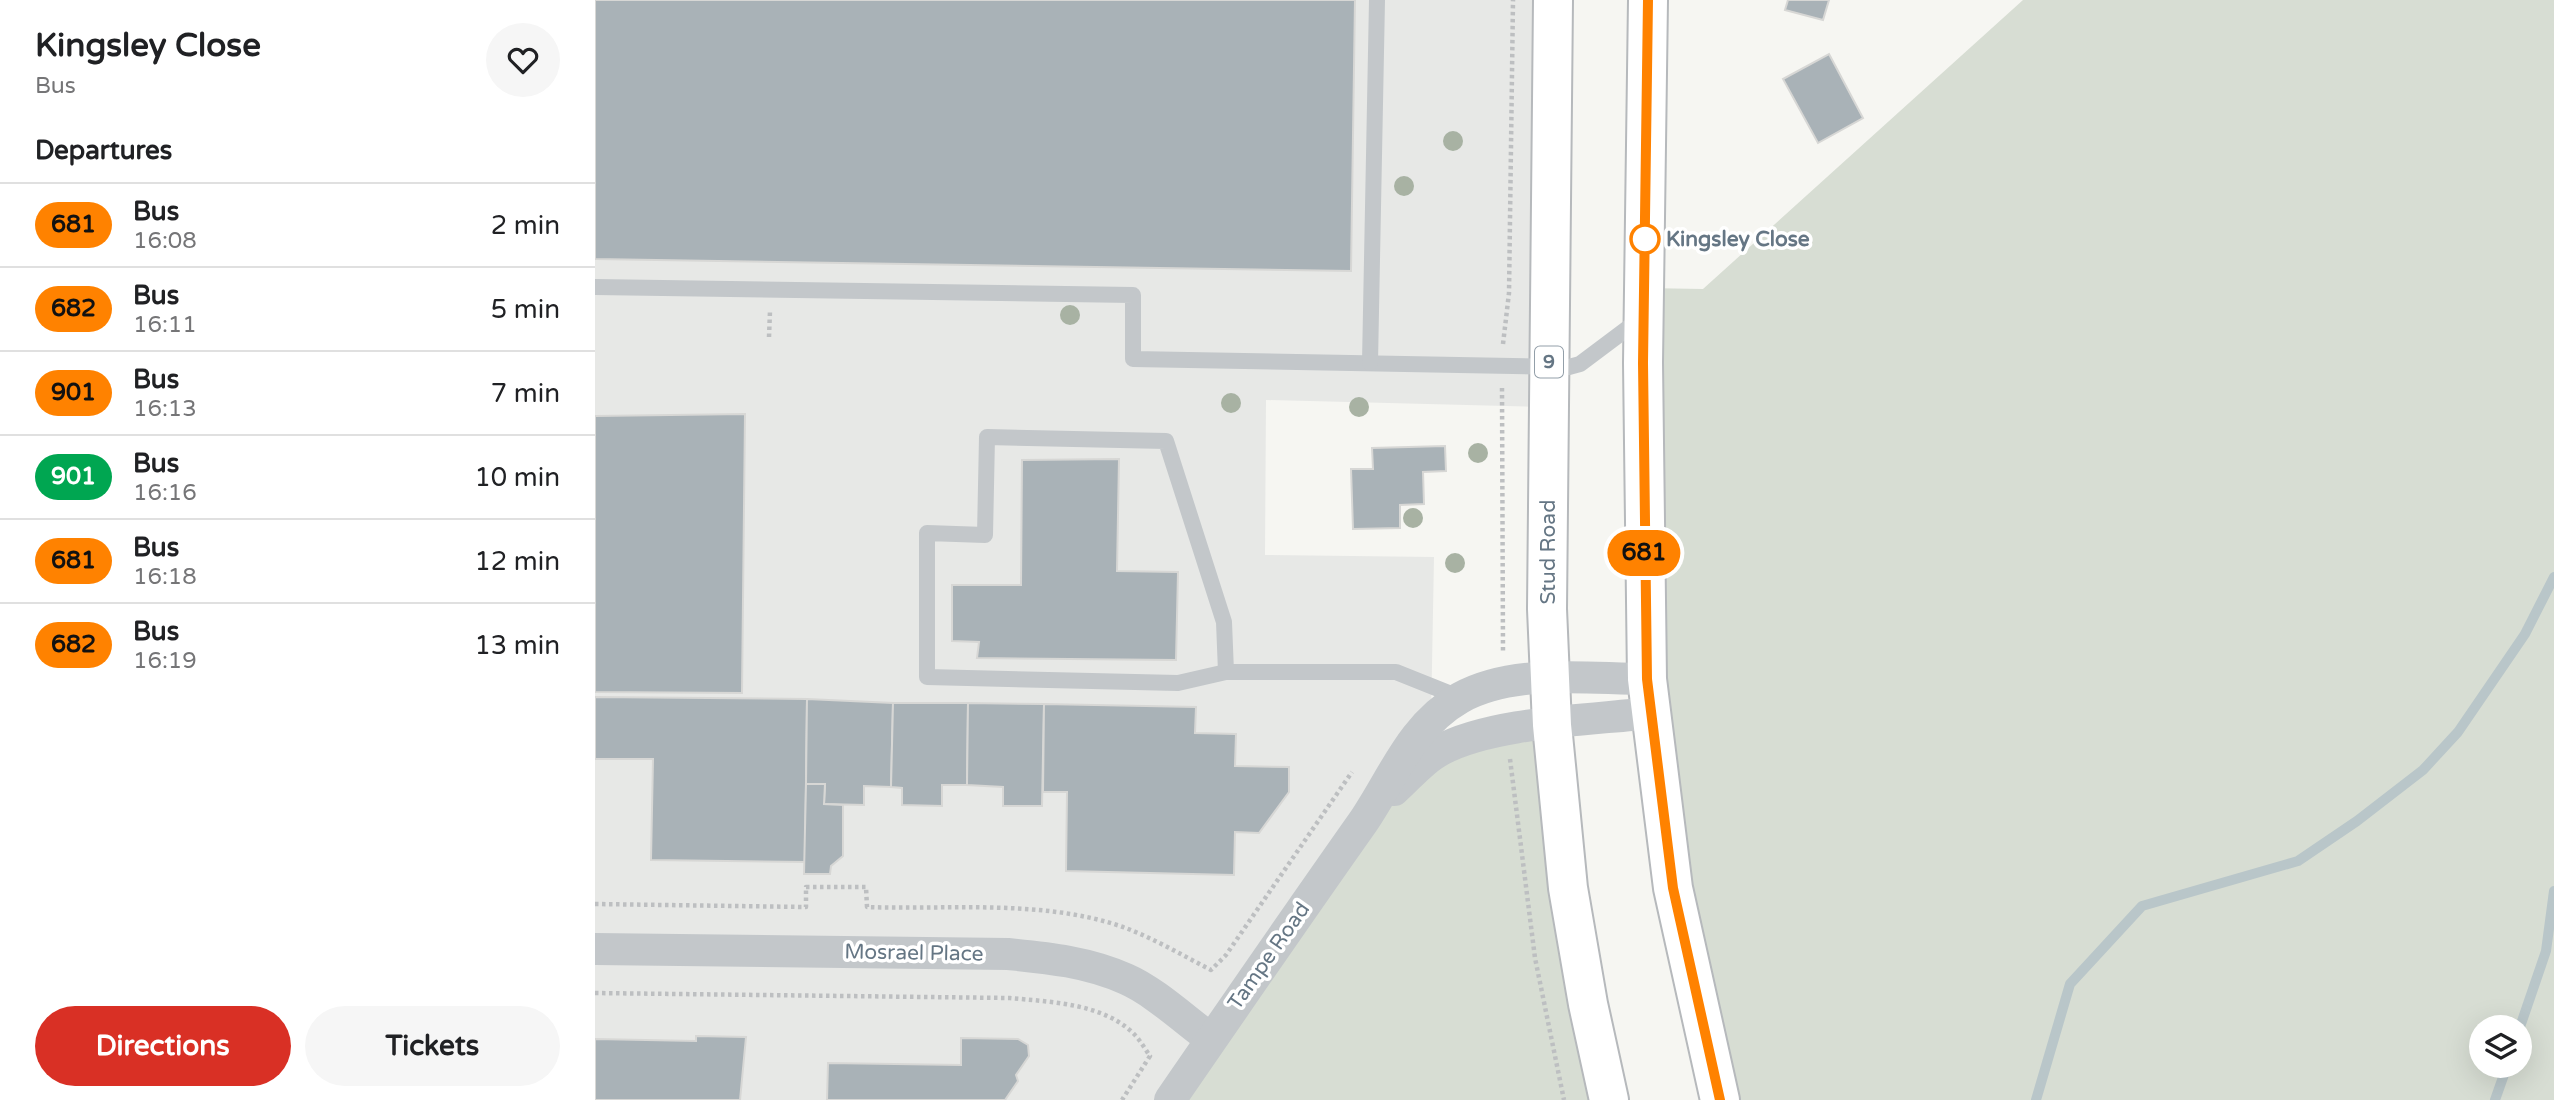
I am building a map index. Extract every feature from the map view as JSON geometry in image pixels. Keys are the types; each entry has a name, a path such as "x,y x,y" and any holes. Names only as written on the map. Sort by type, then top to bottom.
{"highway":[{"name":"Stud Road","path":"1553,0 1547,609 1552,725 1568,888 1588,1004 1609,1100"},
{"path":"1648,0 1643,316 1649,696 1673,888 1720,1100"}],"street":[{"name":"Tampe Road","path":"1170,1100 1369,812 1412,740 1439,712 1461,698 1506,683 1550,679 1649,696"},
{"name":"Tampe Road","path":"1369,812 1436,752 1461,740 1507,730 1552,725 1649,696"},
{"name":"Mosrael Place","path":"595,949 1008,954 1054,958 1129,980 1211,1039"}],"lane":[{"path":"1370,363 1377,0"},
{"path":"595,288 1133,295 1133,359 1549,366 1580,363 1643,316"},
{"path":"1226,672 1224,622 1166,441 987,437 985,535 927,533 927,677 1178,683 1226,672 1396,673 1461,698"}],"path":[{"path":"1506,683 1503,657 1505,594 1502,366 1509,293 1513,0"},
{"path":"769,337 771,303"},
{"path":"1507,730 1535,958 1564,1100"},
{"path":"595,904 806,907 806,887 866,887 867,907 1039,911 1096,920 1123,927 1210,970 1226,955 1358,764"},
{"path":"595,993 1010,998 1063,1003 1090,1010 1133,1033 1150,1056 1122,1100"}],"shaded area":[{"path":"595,0 1553,0 1548,407 1266,400 1265,555 1434,557 1431,720 1170,1100 595,1100"},
{"path":"2023,0 2554,0 2554,1100 1720,1100 1673,888 1644,288 1703,289"},
{"path":"1552,725 1609,1100 1170,1100 1369,812 1436,752"}],"building":[{"path":"595,0 1355,0 1351,271 595,259"},
{"path":"1788,0 1829,0 1823,20 1785,10"},
{"path":"1829,54 1863,118 1818,143 1783,79"},
{"path":"745,414 742,693 595,692 595,416"},
{"path":"1445,446 1446,471 1423,472 1424,504 1400,505 1400,528 1353,529 1351,469 1373,469 1372,448"},
{"path":"1119,459 1117,571 1178,572 1176,660 977,658 979,642 952,641 952,585 1021,585 1022,460"},
{"path":"595,697 807,699 805,862 651,860 653,759 595,759"},
{"path":"807,699 893,703 891,787 864,786 864,805 824,804 825,784 806,784"},
{"path":"893,703 968,703 967,785 942,785 942,806 902,805 902,788 891,787"},
{"path":"968,703 1044,704 1042,806 1003,806 1003,787 967,785"},
{"path":"1044,704 1196,707 1195,733 1236,734 1235,766 1289,767 1289,792 1259,833 1235,832 1234,875 1066,871 1067,792 1043,792"},
{"path":"806,784 825,784 824,804 843,805 843,856 831,866 830,874 804,874"},
{"path":"696,1036 746,1037 740,1100 595,1100 595,1039 696,1041"},
{"path":"961,1038 1018,1039 1028,1045 1029,1056 1016,1075 1018,1081 1005,1100 827,1100 828,1063 961,1065"}],"waterway":[{"path":"2036,1100 2070,984 2142,906 2298,861 2357,821 2423,770 2458,732 2525,634 2554,577"},
{"path":"2524,1015 2546,951 2554,891"},
{"path":"2495,1100 2503,1078"}],"bus line":[{"name":"681","path":"1648,0 1643,316 1647,679 1673,888 1720,1100"}],"place":[{"name":"Kingsley Close","path":"1645,239"}]}
